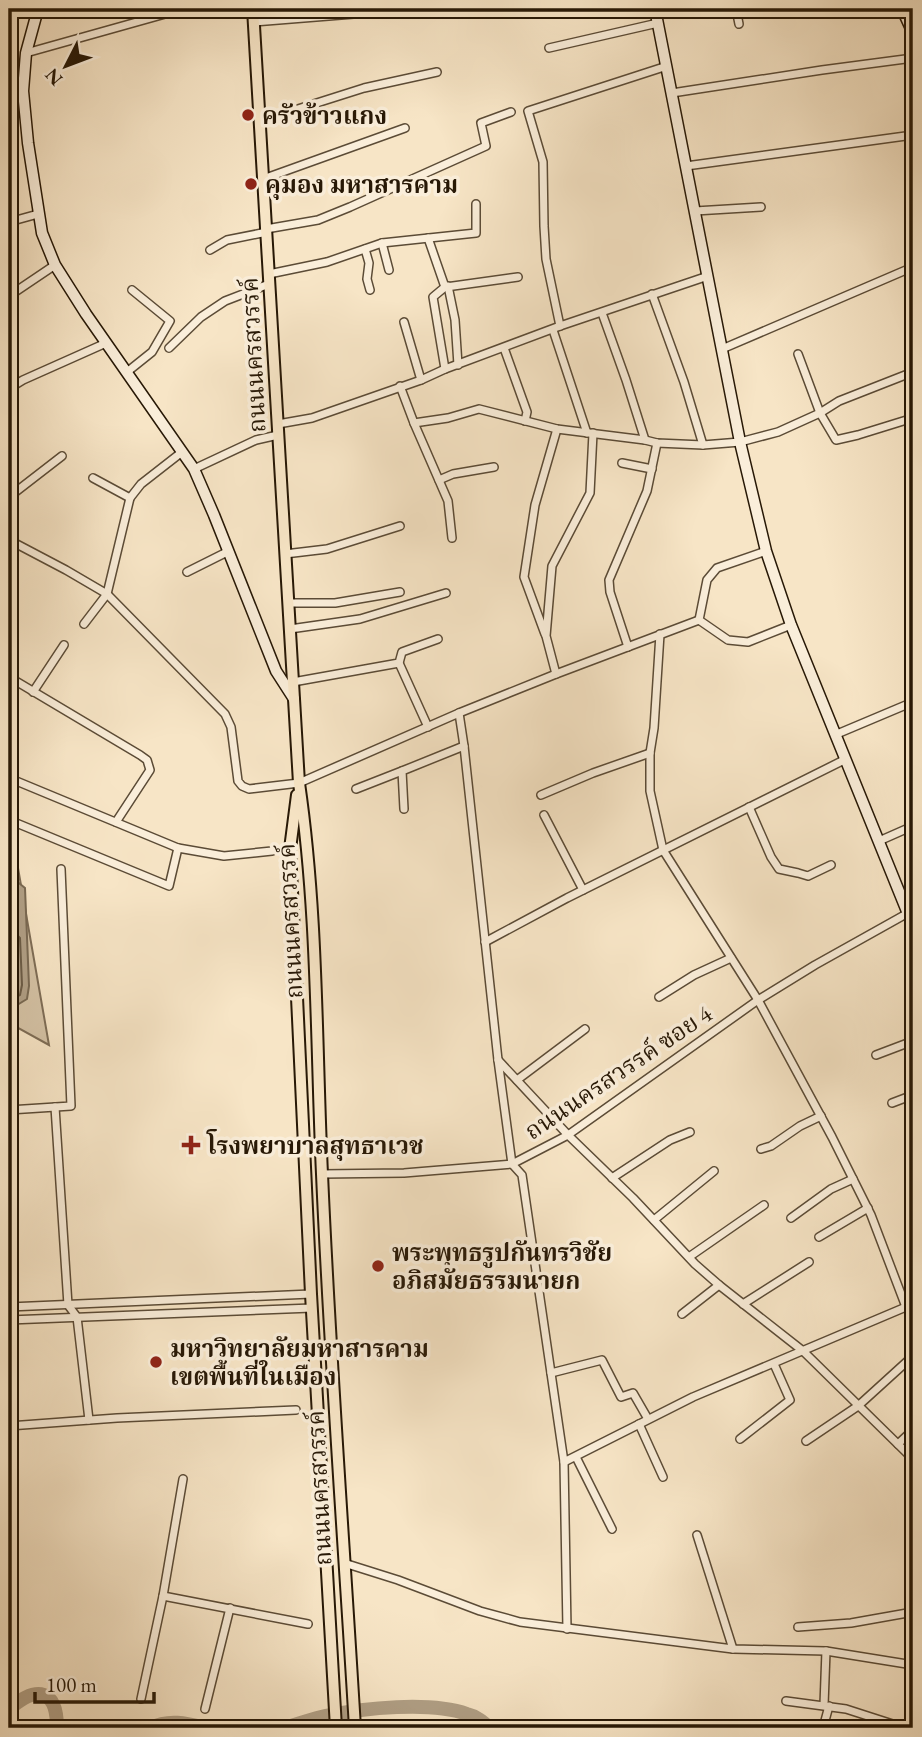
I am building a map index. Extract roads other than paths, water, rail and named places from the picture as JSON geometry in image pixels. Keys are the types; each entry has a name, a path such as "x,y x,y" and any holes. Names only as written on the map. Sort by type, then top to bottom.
{"main road":[{"name":"ถนนนครสวรรค์","path":"253,9 299,783 307,839 314,933 322,1174 355,1728"},
{"name":"ถนนนครสวรรค์","path":"299,783 290,839 311,1294 336,1728"},
{"path":"290,839 307,839"},
{"path":"323,1499 341,1499"}],"street":[{"path":"38,9 26,53 23,91 42,233 55,265 86,314 194,470 276,671 294,699"},
{"path":"26,53 183,9"},
{"path":"254,22 438,9"},
{"path":"655,9 740,442 766,551 791,625 910,910 913,926"},
{"path":"736,9 739,24"},
{"path":"902,9 913,33"},
{"path":"549,48 658,23"},
{"path":"672,93 913,58"},
{"path":"546,636 552,566 590,492 590,433 557,328 546,260 544,162 528,111 667,66"},
{"path":"260,121 364,89 437,72"},
{"path":"210,250 227,240 318,220 486,146 481,123 511,112"},
{"path":"263,179 405,128"},
{"path":"686,166 913,135"},
{"path":"169,348 201,317 269,279 382,243 476,233 476,204"},
{"path":"695,211 761,207"},
{"path":"9,222 38,214"},
{"path":"428,238 447,287 455,320 458,365"},
{"path":"382,243 389,270"},
{"path":"365,249 369,263 367,279 370,290"},
{"path":"9,296 55,265"},
{"path":"722,349 913,267"},
{"path":"445,369 433,297 447,287 517,276"},
{"path":"194,470 278,429 708,276"},
{"path":"127,372 152,352 170,321 132,290"},
{"path":"652,294 684,382 703,445"},
{"path":"602,313 645,440"},
{"path":"404,322 421,380"},
{"path":"10,388 106,343"},
{"path":"504,348 527,412 525,421"},
{"path":"798,354 820,413 836,439 913,418"},
{"path":"414,423 448,418 479,409 557,429 657,443 703,445 740,442 778,432 839,401 913,372"},
{"path":"400,386 448,501 452,538"},
{"path":"556,674 546,636 524,577 536,505 557,429"},
{"path":"628,647 610,592 610,580 647,491 657,443"},
{"path":"84,624 107,594 130,498 141,484 182,452"},
{"path":"9,497 62,456"},
{"path":"622,463 652,469"},
{"path":"439,480 453,474 494,467"},
{"path":"93,478 130,498"},
{"path":"285,554 327,549 400,526"},
{"path":"9,540 107,594 225,714 231,727 238,781 249,789 299,783 459,713 699,620"},
{"path":"187,572 229,551"},
{"path":"699,620 708,580 717,568 766,551"},
{"path":"288,603 335,603 400,592"},
{"path":"290,629 360,619 446,593"},
{"path":"699,620 727,640 748,642 791,625"},
{"path":"565,1462 692,1397 910,1305 853,1178 821,1116 758,1000 663,850 650,791 650,753 660,634"},
{"path":"428,727 399,663 401,652 438,639"},
{"path":"33,692 64,645"},
{"path":"293,682 399,663"},
{"path":"9,677 147,761 150,770 116,822"},
{"path":"837,734 913,702"},
{"path":"459,713 512,1164 522,1175 565,1462 567,1629"},
{"path":"356,789 464,746"},
{"path":"541,795 650,753"},
{"path":"485,942 846,759"},
{"path":"402,771 404,809"},
{"path":"9,778 178,848 224,856 272,851"},
{"path":"749,807 779,869 808,876 831,865"},
{"path":"544,815 583,890"},
{"path":"9,820 169,886 178,848"},
{"path":"879,841 913,826"},
{"path":"9,1110 71,1106 61,869"},
{"name":"ถนนนครสวรรค์ ซอย 4","path":"322,1174 404,1173 512,1164 568,1135 758,1000 910,910"},
{"path":"659,997 686,979 731,958"},
{"path":"517,1080 585,1029"},
{"path":"876,1055 913,1041"},
{"path":"498,1060 689,1257 719,1285 803,1351 913,1459"},
{"path":"892,1103 913,1095"},
{"path":"55,1107 68,1305 77,1317 89,1420"},
{"path":"761,1150 821,1116"},
{"path":"612,1178 670,1140 690,1132"},
{"path":"654,1220 714,1171"},
{"path":"791,1218 831,1189 853,1178"},
{"path":"689,1257 764,1205"},
{"path":"819,1237 867,1208"},
{"path":"743,1304 809,1262"},
{"path":"682,1314 719,1285"},
{"path":"9,1307 311,1294"},
{"path":"219,1298 220,1312"},
{"path":"173,1300 174,1313"},
{"path":"132,1302 132,1315"},
{"path":"28,1307 29,1319"},
{"path":"9,1320 312,1308"},
{"path":"806,1441 858,1406 913,1356"},
{"path":"551,1373 602,1360 621,1397 633,1393 648,1419"},
{"path":"740,1439 790,1400 774,1364"},
{"path":"9,1426 296,1410"},
{"path":"639,1424 663,1477"},
{"path":"898,1444 913,1430"},
{"path":"576,1457 612,1529"},
{"path":"141,1699 163,1596 183,1479"},
{"path":"697,1535 733,1649"},
{"path":"344,1563 419,1587 480,1611 520,1622 733,1649 826,1651 913,1665"},
{"path":"911,1581 909,1572 913,1563"},
{"path":"163,1596 308,1624"},
{"path":"205,1709 230,1608"},
{"path":"798,1627 850,1623 913,1612"},
{"path":"823,1728 826,1705 826,1651"},
{"path":"786,1701 826,1705 905,1728"}],"water":[{"path":"9,875 25,888 29,986 27,999 17,1005 9,1005 9,956 14,911 9,900"}],"waterway":[{"path":"9,1709 28,1696 43,1695 53,1705 57,1728"},
{"path":"283,1728 341,1713 377,1708 416,1707 452,1710 470,1715 490,1728"},
{"path":"150,1728 171,1723 205,1728"}],"place":[{"name":"ครัวข้าวแกง","path":"248,115"},
{"name":"คุมอง มหาสารคาม","path":"251,184"},
{"name":"โรงพยาบาลสุทธาเวช","path":"191,1145"},
{"name":"พระพุทธรูปกันทรวิชัย อภิสมัยธรรมนายก","path":"378,1266"},
{"name":"มหาวิทยาลัยมหาสารคาม เขตพื้นที่ในเมือง","path":"156,1362"}]}
